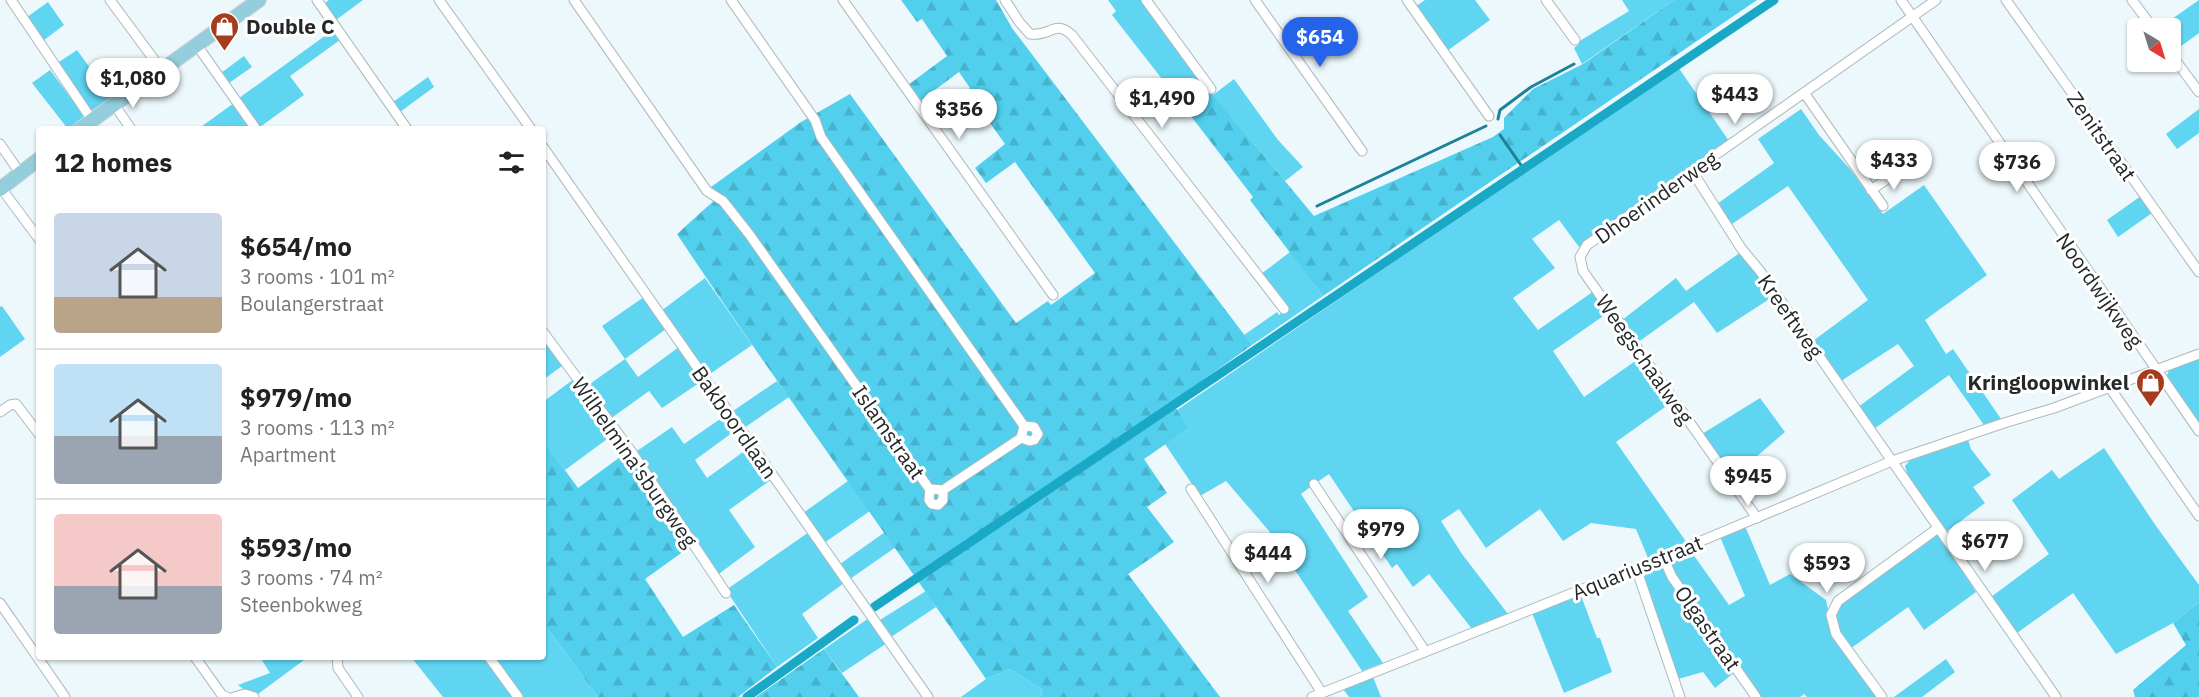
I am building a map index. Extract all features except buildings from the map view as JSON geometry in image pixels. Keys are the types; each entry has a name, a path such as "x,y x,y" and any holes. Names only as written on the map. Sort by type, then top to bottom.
{"main road":[{"path":"84,126 259,0"},
{"path":"1,189 36,161"}],"street":[{"path":"11,0 92,120"},
{"path":"110,0 161,69"},
{"path":"317,0 405,126"},
{"path":"439,0 529,126"},
{"name":"Islamstraat","path":"574,0 707,191 723,201 749,234 930,489 943,490 1021,438"},
{"path":"731,0 808,111 821,136 1024,426 1021,438 1034,440 1038,434 1034,427 1024,426"},
{"path":"843,0 1053,295"},
{"path":"1005,0 1030,34 1040,36 1057,28 1064,28 1072,35 1284,309"},
{"path":"1146,0 1211,89"},
{"path":"1255,0 1362,151"},
{"path":"1407,0 1489,116"},
{"path":"1546,0 1575,40"},
{"name":"Noordwijkweg","path":"1901,0 2199,431"},
{"name":"Dhoerinderweg","path":"1580,257 1587,245 1936,0"},
{"name":"Zenitstraat","path":"2006,0 2199,272"},
{"path":"2132,0 2146,18"},
{"path":"196,44 254,126"},
{"path":"2181,67 2199,92"},
{"path":"1805,94 1883,206"},
{"path":"114,104 129,126"},
{"path":"0,144 20,173"},
{"name":"Bakboordlaan","path":"546,151 928,697"},
{"path":"1871,190 1902,169"},
{"name":"Kreeftweg","path":"1692,171 1741,248 1760,271 2056,697"},
{"path":"1,189 36,235"},
{"name":"Weegschaalweg","path":"1580,257 1583,271 1757,518"},
{"name":"Wilhelmina'sburgweg","path":"546,336 631,451 726,593"},
{"name":"Aquariusstraat","path":"1312,697 1636,568 1892,461 2110,388 2199,354"},
{"path":"2110,388 2199,516"},
{"path":"0,412 16,404 36,430"},
{"path":"1314,484 1425,651"},
{"path":"930,489 930,502 938,505 943,500 943,490"},
{"path":"1191,489 1322,693"},
{"path":"1882,697 1836,634 1831,615 1838,601 1938,528"},
{"name":"Olgastraat","path":"1663,557 1672,578 1756,697"},
{"path":"1636,568 1678,696"},
{"path":"0,603 36,656"},
{"path":"39,660 64,697"},
{"path":"197,660 222,695 227,697"},
{"path":"337,660 338,668 358,697"},
{"path":"491,660 518,697"},
{"path":"234,697 245,694 254,697"}],"shaded area":[{"path":"329,0 363,0 336,20 324,4"},
{"path":"1108,0 1142,0 1210,91 1184,107 1112,15 1116,11"},
{"path":"1425,0 1475,0 1490,20 1447,51 1415,7"},
{"path":"1622,0 1674,0 1582,64 1574,48 1579,44 1578,42 1629,11"},
{"path":"2199,0 2199,33 2181,46 2181,18 2173,18"},
{"path":"48,2 64,25 40,43 23,20"},
{"path":"333,30 340,40 290,76 304,95 261,126 239,98"},
{"path":"77,50 111,97 90,112 56,64"},
{"path":"244,56 252,67 229,83 221,73"},
{"path":"1678,67 1729,141 1579,247 1559,220 1532,239 1555,268 1513,298 1538,330 1594,291 1609,312 1553,351 1584,397 1641,357 1672,402 1616,442 1687,543 1648,558 1636,529 1591,523 1563,541 1540,509 1486,548 1459,509 1441,521 1462,554 1508,614 1472,629 1429,574 1413,587 1397,564 1392,568 1329,474 1316,483 1314,479 1310,482 1313,485 1301,494 1368,597 1348,611 1383,663 1362,671 1269,531 1226,481 1200,496 1165,444 1189,428 1177,410"},
{"path":"50,70 85,117 72,126 66,126 32,83"},
{"path":"428,77 434,87 400,112 393,102"},
{"path":"1234,79 1278,140 1303,167 1285,181 1213,95"},
{"path":"234,103 250,126 202,126"},
{"path":"1801,109 1819,135 1850,169 1883,214 1924,185 1987,275 1925,320 1946,354 1953,349 2001,419 1984,425 1949,375 1874,429 1858,407 1914,366 1898,344 1841,381 1813,341 1868,300 1788,186 1732,224 1717,204 1774,163 1758,139"},
{"path":"2199,109 2199,133 2177,149 2166,134"},
{"path":"2141,196 2152,213 2118,237 2107,220"},
{"path":"1290,252 1323,296 1252,345 1244,335 1277,312 1279,315 1288,308 1261,274"},
{"path":"1741,252 1774,296 1717,333 1694,302 1637,343 1621,321 1676,278 1686,291"},
{"path":"705,278 752,345 707,376 661,311"},
{"path":"644,297 666,329 625,359 602,326"},
{"path":"2,306 25,339 0,357 0,307"},
{"path":"546,343 562,366 546,378"},
{"path":"679,347 702,381 662,408 649,391 610,419 587,386 625,359 638,377"},
{"path":"2199,358 2199,424 2166,378 2169,370"},
{"path":"574,379 614,434 565,470 546,444 546,400"},
{"path":"777,381 789,397 744,428 733,411"},
{"path":"1760,398 1785,432 1733,477 1702,434"},
{"path":"726,415 736,430 695,460 707,478 750,447 772,479 729,510 755,547 716,576 634,453 672,427 684,444"},
{"path":"1968,440 1971,449 1991,475 1973,487 1985,503 1946,532 1908,476 1905,466 1912,458"},
{"path":"2104,448 2199,585 2199,602 2173,623 2116,654 2073,593 2017,633 1991,597 2049,554 2012,500 2052,470 2059,479"},
{"path":"848,481 870,511 824,543 803,513"},
{"path":"1745,526 1770,585 1790,574 1826,600 1829,614 1878,697 1807,697 1804,694 1800,697 1759,697 1675,576 1668,559 1690,550 1729,605 1745,596 1720,537"},
{"path":"809,532 844,583 802,614 818,638 777,667 726,590"},
{"path":"885,532 896,547 850,579 840,564"},
{"path":"1934,535 1940,536 1976,592 1924,630 1908,607 1850,649 1837,628 1836,622 1841,603"},
{"path":"1662,563 1735,672 1715,688 1703,672 1678,679 1644,579 1646,570"},
{"path":"926,591 936,607 891,637 880,620"},
{"path":"1580,593 1612,672 1564,693 1532,613"},
{"path":"869,618 887,643 842,673 824,649"},
{"path":"546,626 598,697 521,697 494,660 546,660"},
{"path":"1946,659 1955,672 1922,697 1894,697"},
{"path":"262,660 304,660 258,694 246,691 238,685 270,673"},
{"path":"413,660 489,660 516,697 443,697"},
{"path":"1010,669 1043,690 1041,697 961,697 986,679"},
{"path":"1373,677 1381,697 1349,697 1343,689"}],"green space":[{"path":"901,0 996,0 1012,28 1252,345 1172,402 1189,428 1144,459 1167,493 1147,507 1174,542 1128,574 1220,697 1041,697 1043,690 1010,669 986,679 677,234 718,197 711,187 801,122 850,94 1016,323 1048,301 1051,305 1095,273 1015,162 986,183 975,168 1005,144 967,91 970,88 959,72 920,101 908,85 947,56 922,19 917,22"},
{"path":"1674,0 1757,0 1323,296 1250,200 1253,197 1184,107 1210,91 1314,216 1493,137 1504,129 1504,118 1533,89 1583,64"},
{"path":"546,444 578,488 627,452 691,546 645,579 683,637 734,605 777,667 738,697 598,697 546,626"},
{"path":"2199,602 2199,697 2135,697 2133,690 2186,645 2173,623"},
{"path":"824,649 859,697 756,697"}],"waterway":[{"path":"874,607 1774,0"},
{"path":"1498,119 1500,110 1531,87 1574,64"},
{"path":"1317,206 1486,126"},
{"path":"1500,135 1523,168"},
{"path":"747,697 854,620"}],"place":[{"name":"Double C","path":"225,52"},
{"name":"Kringloopwinkel","path":"2150,408"}]}
